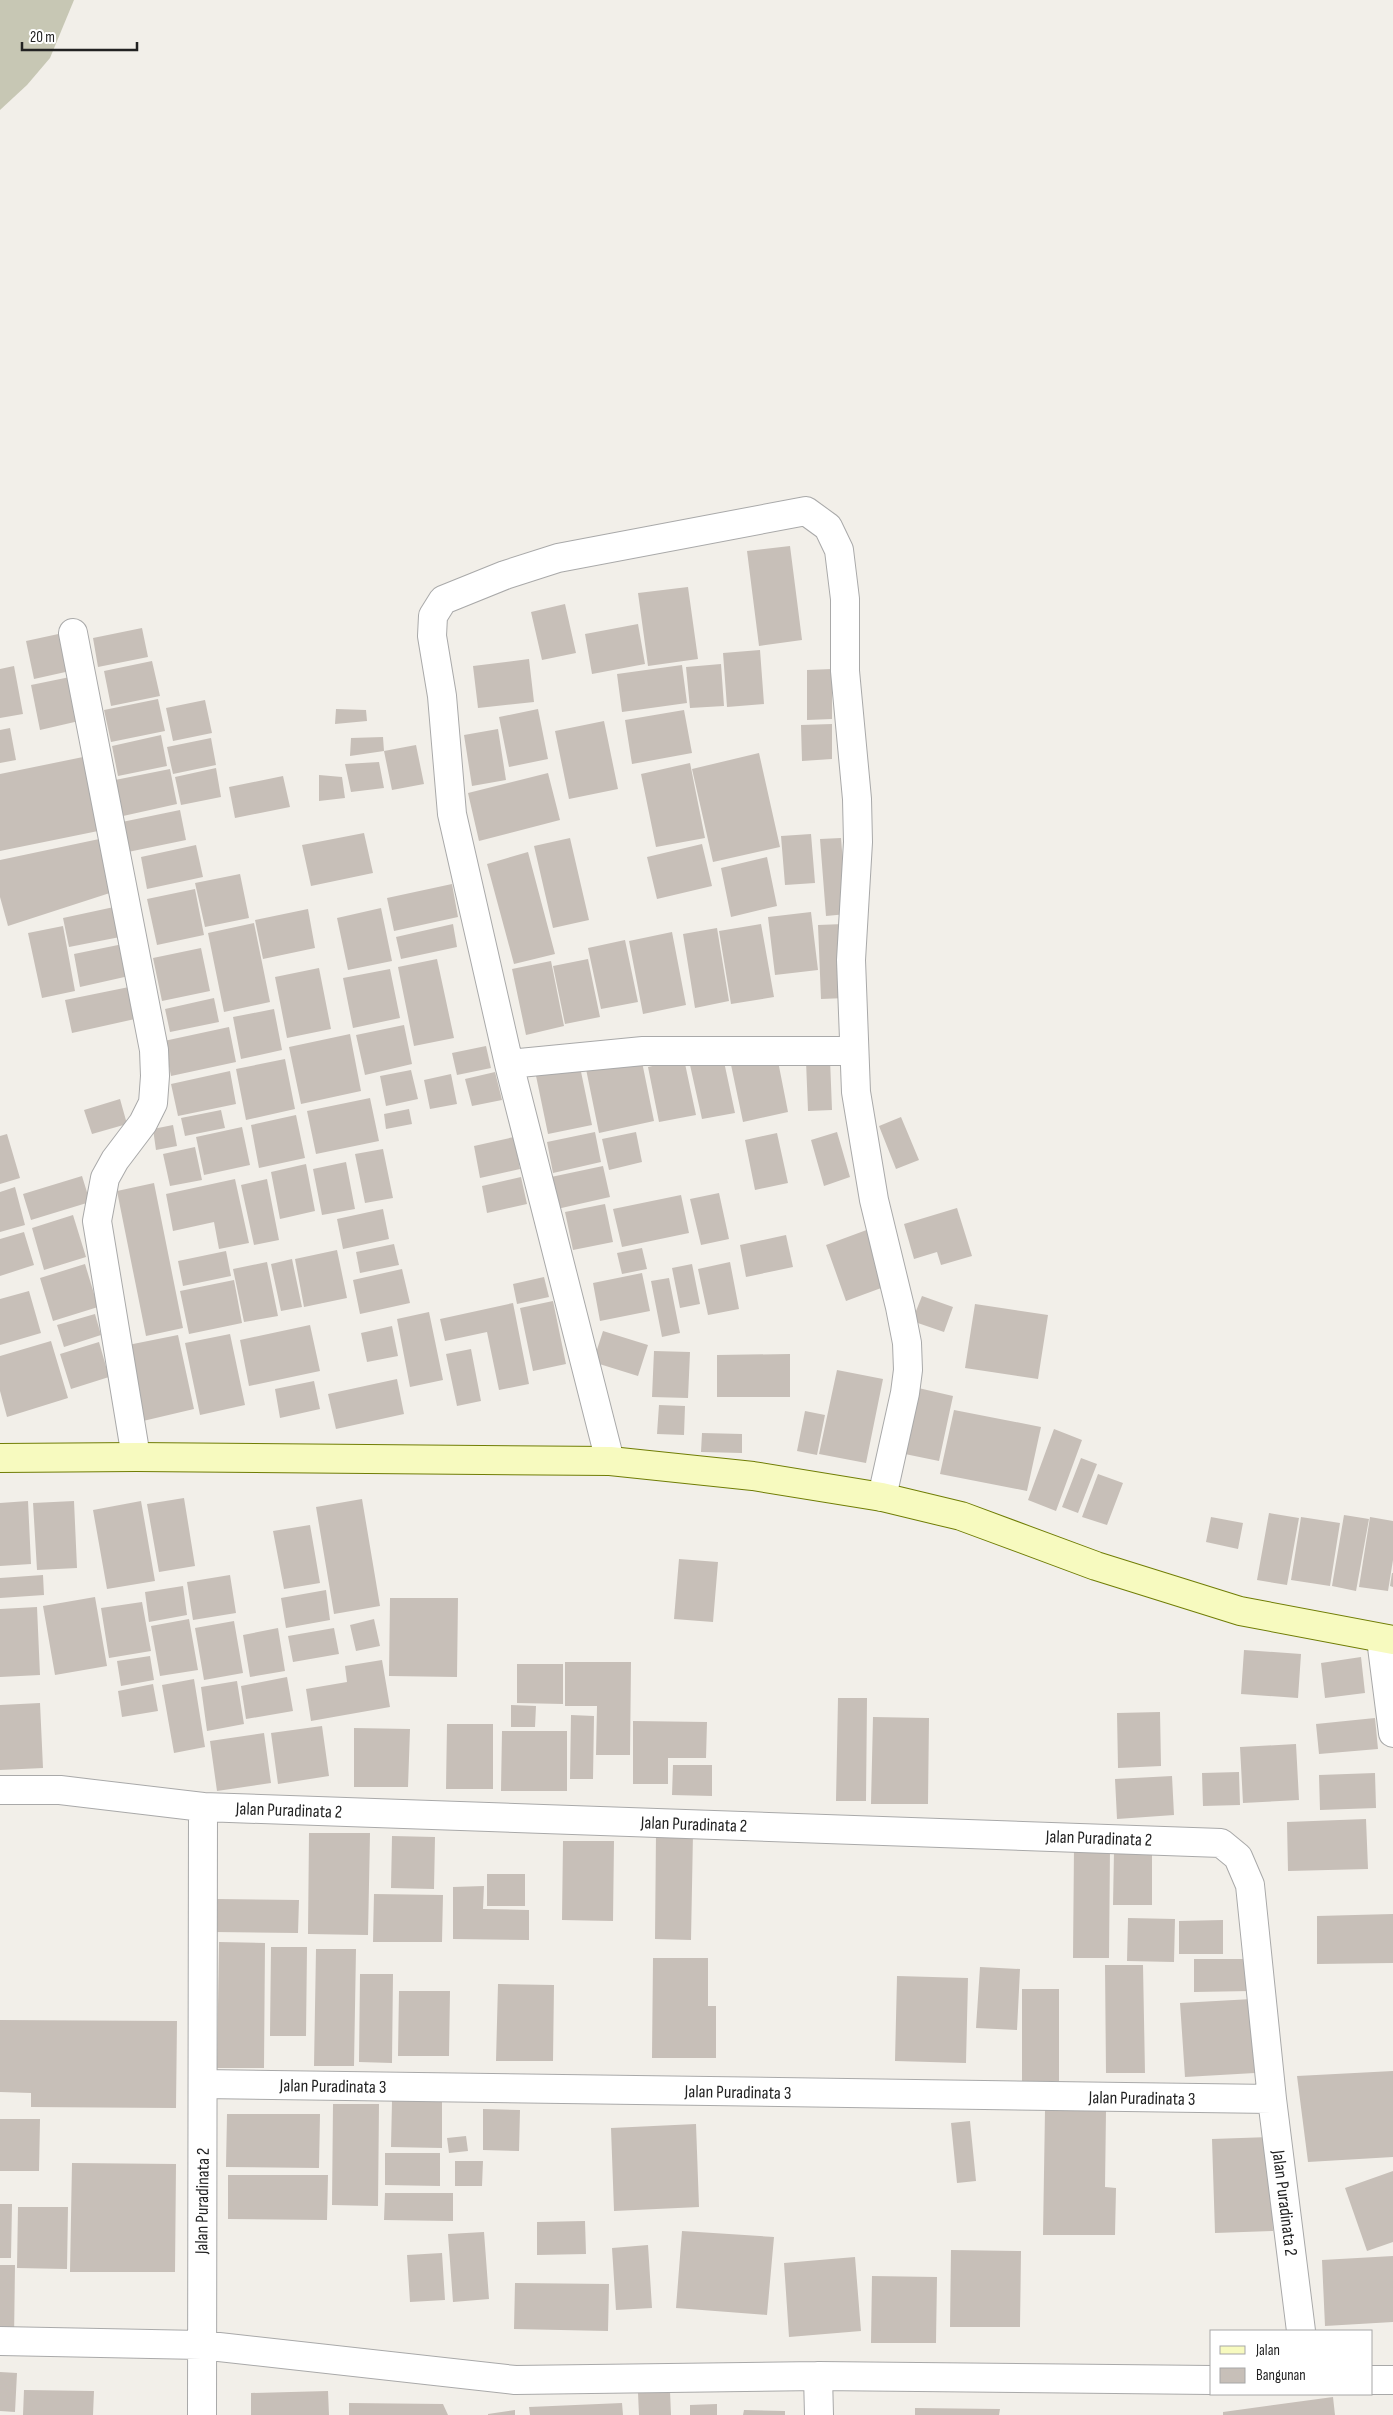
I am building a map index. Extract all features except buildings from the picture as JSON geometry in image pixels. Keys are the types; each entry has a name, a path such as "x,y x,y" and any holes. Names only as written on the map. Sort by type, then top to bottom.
{"main road":[{"path":"0,1458 136,1457 610,1461 753,1476 882,1498 961,1516 1096,1566 1240,1611 1387,1639"}],"street":[{"path":"610,1461 509,1064 452,814 442,696 432,636 433,616 443,600 505,575 558,558 806,511 828,527 839,550 844,599 845,671 858,842 851,960 856,1092 868,1169 907,1343 908,1370 905,1393 882,1498"},
{"path":"73,633 154,1050 155,1076 152,1103 142,1122 115,1160 105,1178 97,1221 136,1457"},
{"path":"509,1064 643,1051 853,1050"},
{"path":"1387,1639 1393,1733"},
{"path":"0,1790 60,1790 203,1807"},
{"name":"Jalan Puradinata 2","path":"202,2415 203,1807 1221,1843 1238,1857 1250,1885 1272,2100 1301,2330"},
{"name":"Jalan Puradinata 3","path":"203,2084 1272,2100"},
{"path":"0,2341 201,2346 515,2380 818,2376 1210,2380"},
{"path":"818,2376 819,2415"},
{"path":"1373,2380 1393,2380"}],"shaded area":[{"path":"0,0 74,0 50,58 27,85 0,110"}]}
